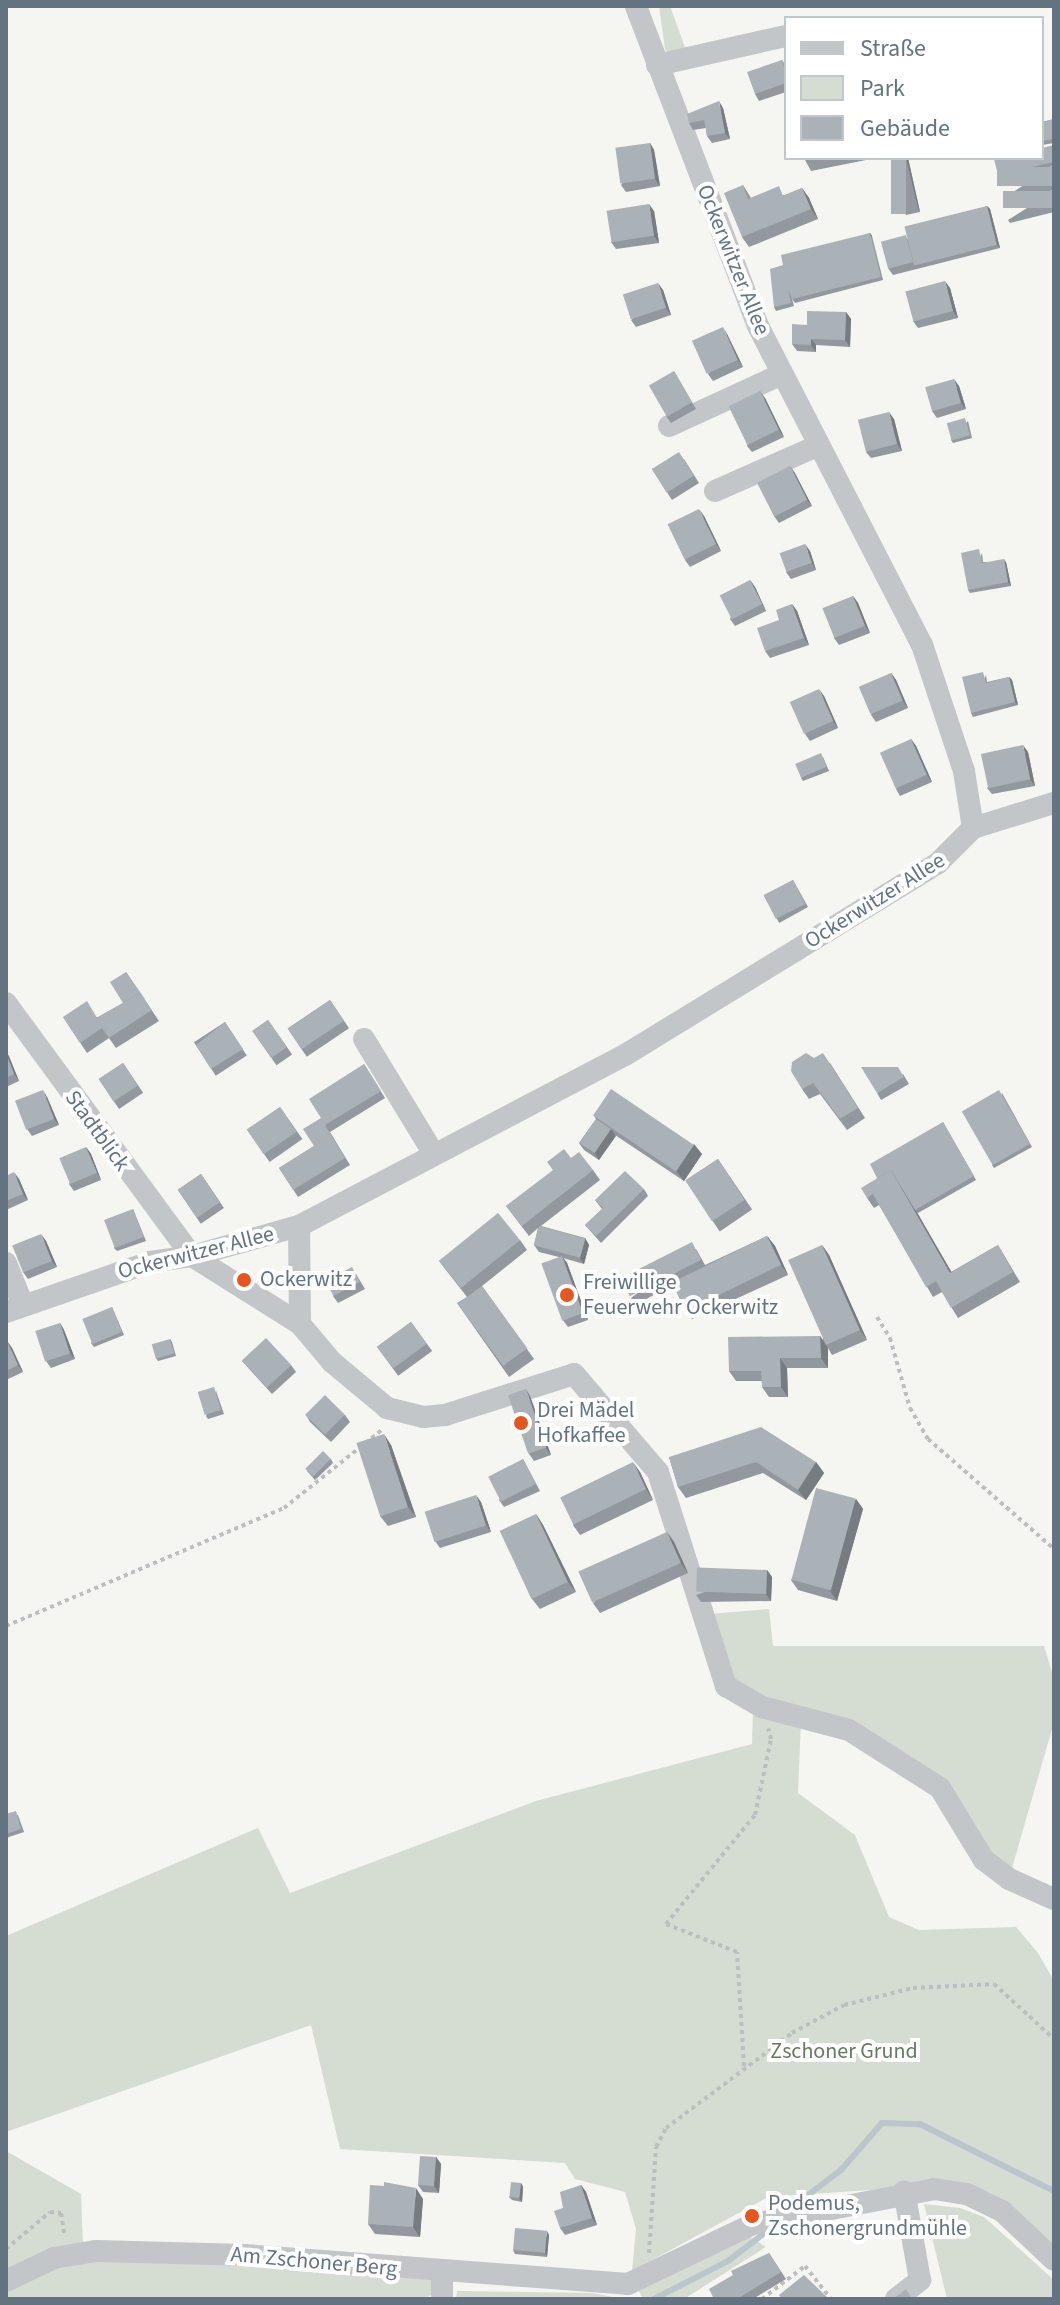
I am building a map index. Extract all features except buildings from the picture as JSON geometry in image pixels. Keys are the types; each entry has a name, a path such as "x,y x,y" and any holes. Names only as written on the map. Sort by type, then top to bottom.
{"street":[{"name":"Ockerwitzer Allee","path":"15,1309 150,1262 192,1256 299,1226 625,1055 938,863 973,828 964,771 922,645 780,375 636,6"},
{"path":"657,65 784,36"},
{"path":"669,426 780,375"},
{"path":"715,491 817,446"},
{"path":"973,828 1054,803"},
{"name":"Stadtblick","path":"10,1017 192,1256"},
{"path":"364,1039 434,1154"},
{"path":"299,1226 300,1324"},
{"path":"192,1256 300,1324 368,1394 406,1415 445,1415 574,1374 658,1472 726,1686 762,1707 849,1730 940,1788 984,1860 1009,1879 1054,1899"},
{"path":"6,1263 15,1309"},
{"path":"896,2299 920,2280 904,2191"},
{"path":"630,2291 717,2237 763,2221 904,2191 967,2194 1002,2211 1054,2260"},
{"name":"Am Zschoner Berg","path":"6,2281 69,2255 96,2251 244,2255 630,2291"},
{"path":"442,2273 442,2299"}],"path":[{"path":"877,1317 890,1338 910,1408 928,1439 1054,1549"},
{"path":"6,1626 284,1508 369,1438 406,1415"},
{"path":"744,2067 737,1952 666,1924 755,1815 771,1739 762,1707"},
{"path":"648,2249 656,2147 666,2128 744,2067 844,2005 913,1988 994,1984 1054,2039"},
{"path":"6,2249 50,2212 61,2213 69,2255"},
{"path":"762,2299 805,2266 831,2299"}],"green space":[{"path":"659,6 670,6 687,53 671,57 665,49"},
{"path":"769,1609 773,1646 1044,1646 1054,1679 1054,1722 1010,1875 989,1858 946,1785 731,1682 709,1614"},
{"name":"Zschoner Grund","path":"753,1709 801,1721 798,1793 855,1835 889,1917 919,1930 1016,1927 1038,1953 1054,1981 1054,2248 991,2193 957,2184 768,2197 632,2271 636,2229 625,2192 575,2179 565,2163 340,2149 311,2025 6,2132 6,1936 258,1828 290,1893 536,1801 752,1744"},
{"path":"6,2151 81,2194 83,2245 6,2273"},
{"path":"924,2204 960,2208 984,2217 1054,2280 1054,2299 947,2299"},
{"path":"744,2233 766,2247 684,2299 643,2299 638,2289"},
{"path":"84,2261 246,2262 431,2278 436,2291 425,2299 6,2299 6,2290 55,2264"},
{"path":"457,2291 592,2293 623,2299 456,2299"}],"waterway":[{"path":"787,2211 841,2170 882,2123 920,2124 1054,2191"},
{"path":"654,2299 728,2261 774,2226"}],"place":[{"name":"Ockerwitz","path":"244,1280"},
{"name":"Freiwillige Feuerwehr Ockerwitz","path":"567,1295"},
{"name":"Drei Mädel Hofkaffee","path":"521,1423"},
{"name":"Podemus, Zschonergrundmühle","path":"752,2216"}]}
